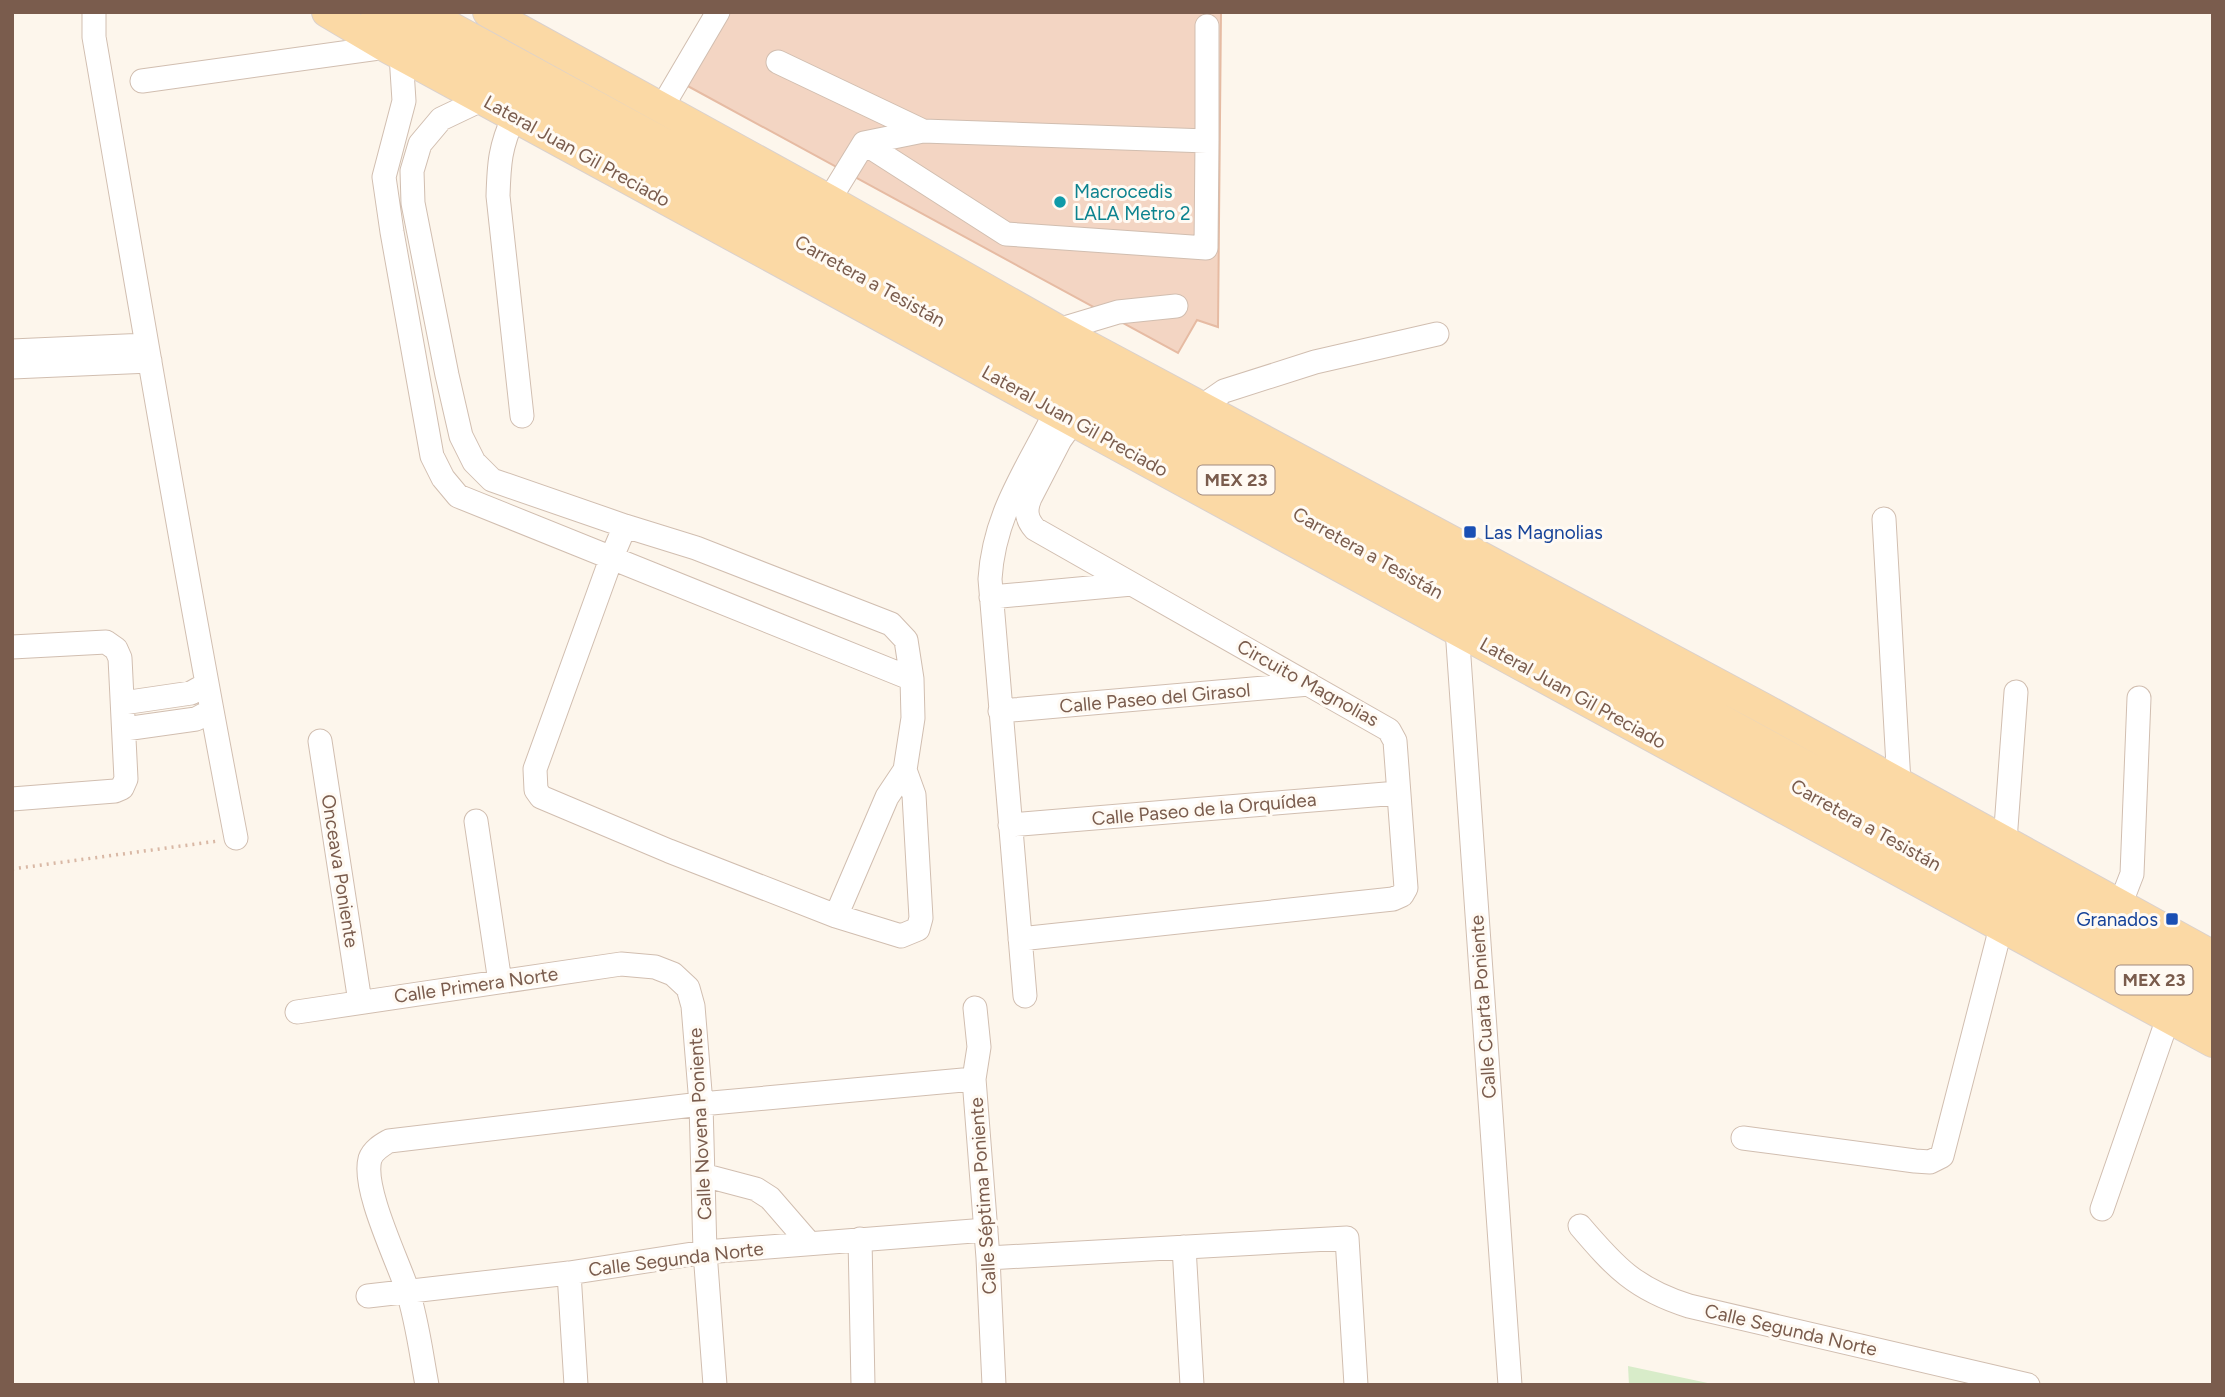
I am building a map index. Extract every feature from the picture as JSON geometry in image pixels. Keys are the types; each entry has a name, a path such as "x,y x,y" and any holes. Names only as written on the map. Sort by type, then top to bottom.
{"main road":[{"name":"Lateral Juan Gil Preciado","path":"327,12 393,51 2001,927 2094,950 2168,1018 2213,1042"},
{"name":"Carretera a Tesistán","path":"376,12 1288,496 2094,950 2213,1013"},
{"name":"Carretera a Tesistán","path":"423,12 1247,474"},
{"path":"488,12 830,200 1058,330 1899,783 2213,956"},
{"path":"1214,498 1247,474 1249,434"},
{"path":"1283,536 1288,496 1319,472"},
{"name":"Carretera a Tesistán","path":"2094,950 2213,988"}],"street":[{"path":"94,12 94,37 148,353 236,838"},
{"path":"661,109 718,12"},
{"path":"864,143 1006,234 1206,248 1207,26"},
{"path":"142,81 393,51 404,101 384,177 432,456 443,478 458,496 912,679"},
{"path":"778,62 923,131"},
{"path":"483,100 442,119 420,144 412,171 413,203 461,436 474,462 492,480 696,548 891,624 906,640 912,679 913,718 905,770 887,797 836,916"},
{"path":"514,117 503,139 499,160 498,196 522,416"},
{"path":"830,200 864,143 923,131 1207,141"},
{"path":"1058,330 1118,312 1176,306"},
{"path":"1201,407 1224,391 1315,362 1437,334"},
{"path":"12,351 67,356 148,353"},
{"path":"12,367 67,356"},
{"path":"1025,996 990,597 991,559 1007,504 1065,415"},
{"name":"Circuito Magnolias","path":"1020,939 1393,899 1402,895 1406,888 1395,741 1389,730 1035,529 1027,515 1030,498 1060,440 1065,415"},
{"path":"1884,519 1899,783"},
{"path":"625,526 535,769 536,790 541,797 669,851 836,916 901,936 918,929 921,918 914,795 905,770"},
{"path":"990,597 1132,584"},
{"name":"Calle Cuarta Poniente","path":"1457,629 1510,1385"},
{"path":"12,648 106,642 116,649 120,658 126,779 122,788 115,792 12,799"},
{"path":"123,703 191,693 207,684"},
{"name":"Calle Paseo del Girasol","path":"1000,711 1310,684"},
{"path":"2004,841 2016,692"},
{"path":"2094,950 2120,905 2132,874 2139,698"},
{"path":"125,729 195,719 211,711"},
{"name":"Onceava Poniente","path":"320,741 360,1002"},
{"name":"Calle Paseo de la Orquídea","path":"1010,825 1398,793"},
{"path":"476,821 500,982"},
{"path":"1743,1138 1915,1161 1930,1162 1942,1156 2001,927"},
{"name":"Calle Primera Norte","path":"297,1012 621,964 655,967"},
{"name":"Calle Novena Poniente","path":"655,967 673,974 688,988 693,1006 701,1104 705,1252 715,1385"},
{"name":"Calle Séptima Poniente","path":"975,1009 979,1046 974,1079 988,1258 994,1385"},
{"path":"2102,1209 2168,1018"},
{"path":"427,1385 408,1291 369,1180 370,1158 377,1148 389,1140 701,1104 974,1079"},
{"path":"703,1175 756,1189 770,1198 809,1243"},
{"name":"Calle Segunda Norte","path":"1580,1226 1611,1263 1633,1281 1661,1297 1950,1376 2028,1385"},
{"name":"Calle Segunda Norte","path":"368,1296 569,1273 705,1252 986,1230"},
{"path":"988,1258 1347,1238 1356,1385"},
{"path":"860,1239 863,1385"},
{"path":"1184,1247 1192,1385"},
{"path":"569,1273 576,1385"}],"path":[{"path":"12,869 236,838"}],"green space":[{"path":"1628,1366 1717,1385 1629,1385"}],"building":[{"name":"Macrocedis LALA Metro 2","path":"722,12 1221,12 1218,327 1197,320 1178,353 684,84"}],"place":[{"name":"Macrocedis LALA Metro 2","path":"1060,202"},
{"name":"Las Magnolias","path":"1470,532"},
{"name":"Granados","path":"2172,919"}]}
